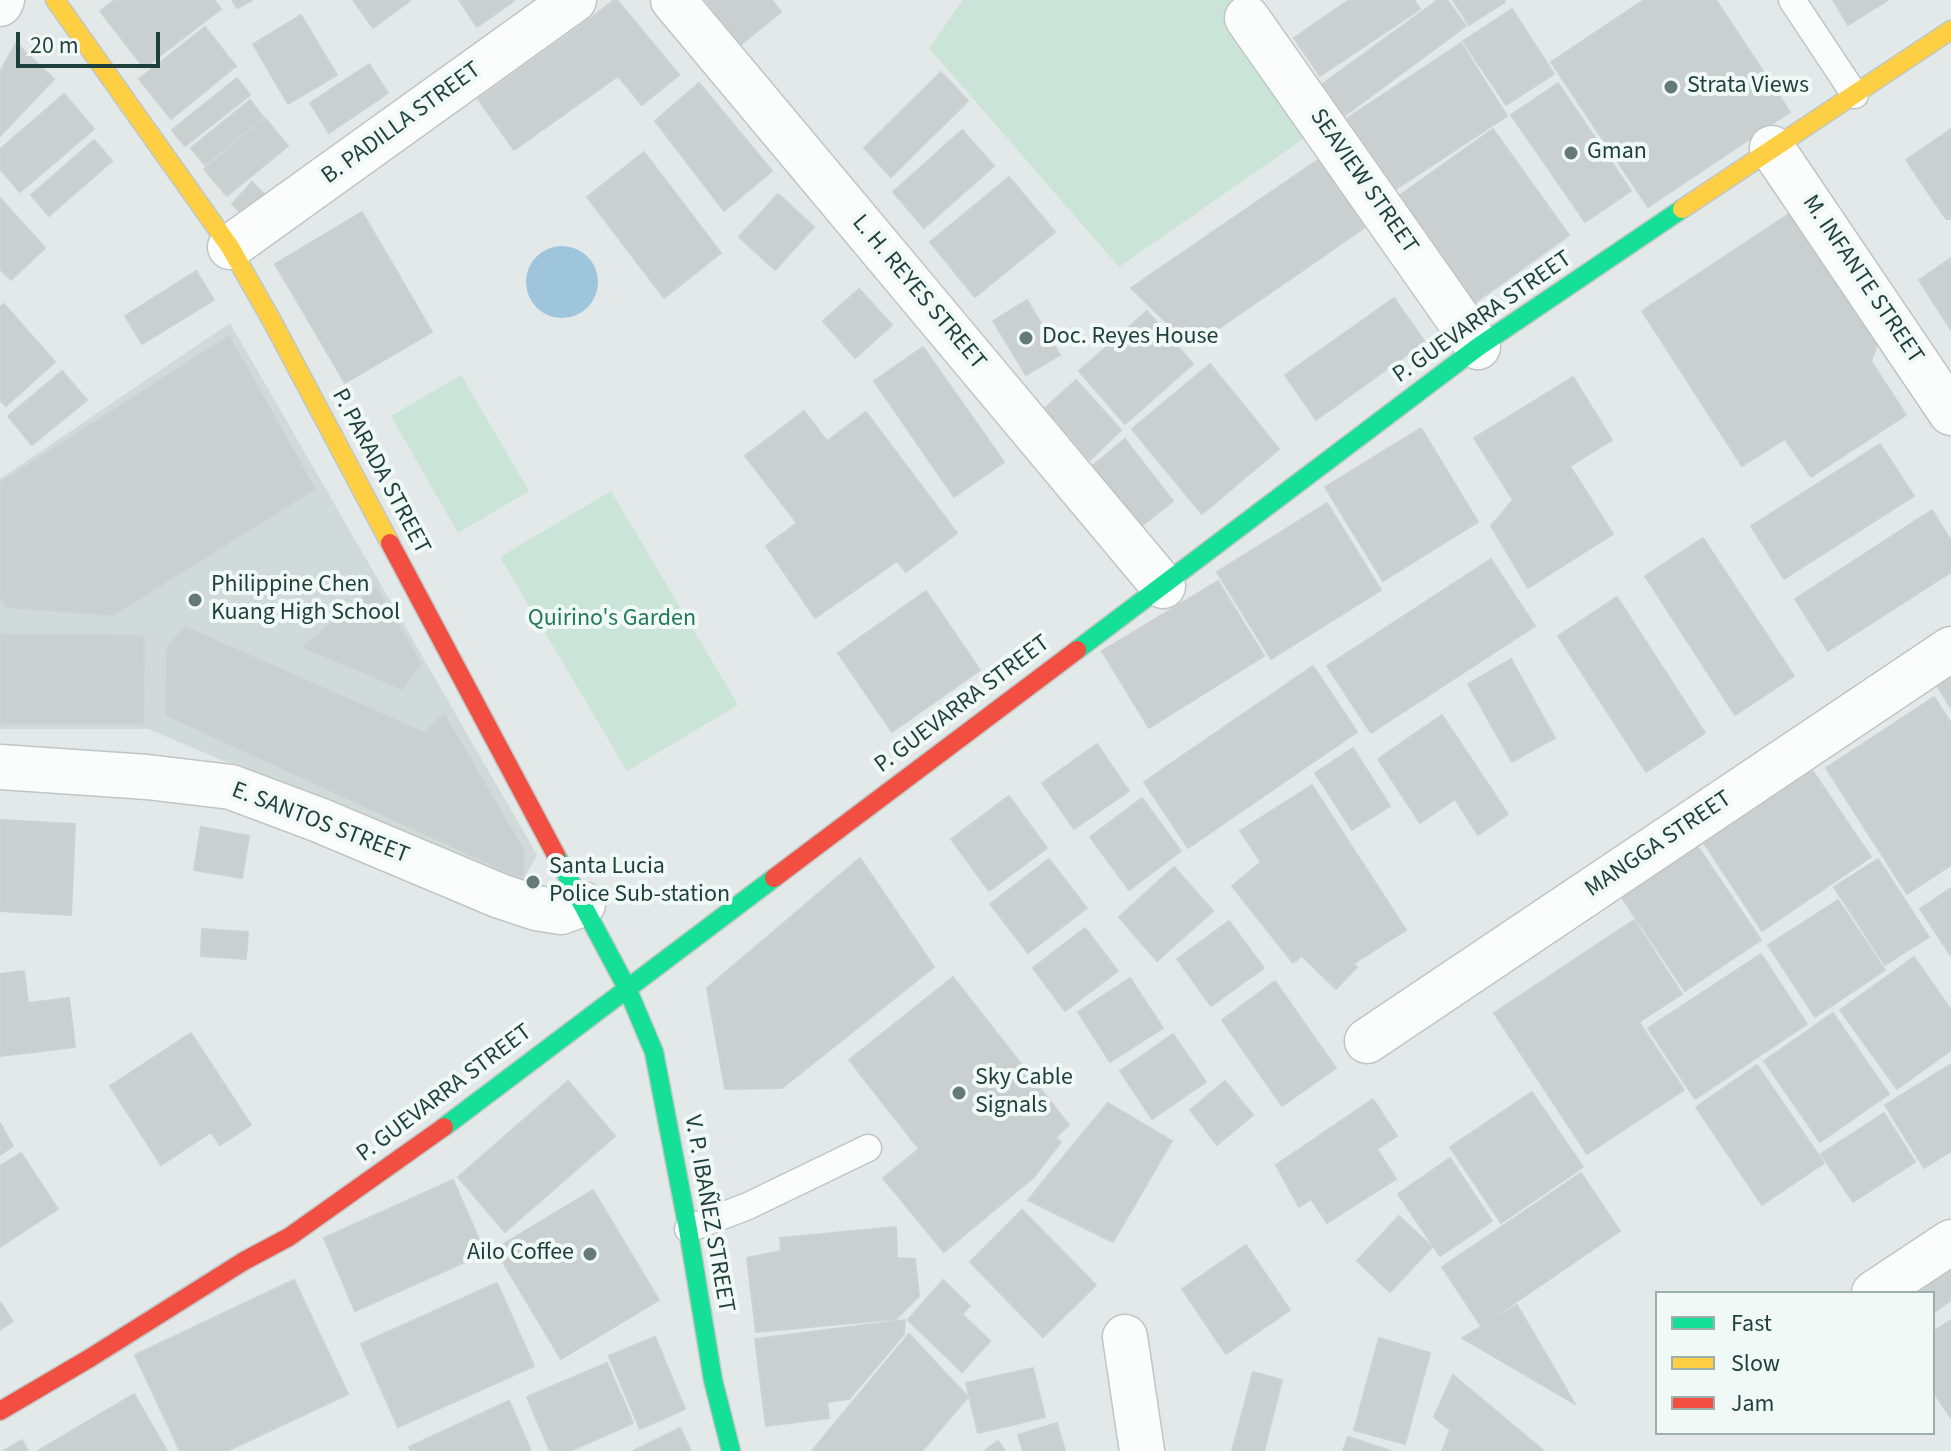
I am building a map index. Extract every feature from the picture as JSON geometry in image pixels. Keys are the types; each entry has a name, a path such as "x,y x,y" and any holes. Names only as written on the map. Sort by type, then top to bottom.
{"main road":[{"name":"P. PARADA STREET","path":"55,0 230,247 627,988"},
{"name":"P. GUEVARRA STREET","path":"0,1411 244,1261 289,1237 436,1133 1666,208 1772,148 1951,30"},
{"name":"V. P. IBAÑEZ STREET","path":"627,988 654,1052 713,1380 731,1451"}],"street":[{"name":"B. PADILLA STREET","path":"230,247 574,0"},
{"name":"L. H. REYES STREET","path":"673,0 1163,586"},
{"name":"SEAVIEW STREET","path":"1247,18 1478,347"},
{"name":"M. INFANTE STREET","path":"1772,148 1951,413"},
{"name":"MANGGA STREET","path":"1367,1041 1951,649"},
{"name":"E. SANTOS STREET","path":"0,767 135,776 231,787 536,908 561,912 583,904"},
{"path":"1877,1291 1951,1242"},
{"path":"1125,1337 1142,1451"}],"lane":[{"path":"1792,0 1855,95"},
{"path":"688,1229 748,1206 868,1148"}],"shaded area":[{"name":"Philippine Chen Kuang High School","path":"230,323 537,855 520,886 148,729 0,729 0,479"}],"green space":[{"path":"963,0 1244,0 1316,130 1119,267 929,48"},
{"path":"461,375 529,491 458,533 391,416"},
{"name":"Quirino's Garden","path":"611,491 738,705 627,771 500,557"}],"water":[{"path":"562,246 582,252 592,262 598,282 592,302 582,312 562,318 542,312 532,302 526,282 532,262 542,252"}],"building":[{"path":"115,0 214,0 221,9 144,68 100,11"},
{"path":"232,0 252,0 237,8"},
{"path":"353,0 411,0 373,28"},
{"path":"459,0 515,0 477,27"},
{"path":"614,0 679,75 642,105 618,76 514,150 478,99"},
{"path":"705,0 772,0 781,12 740,45"},
{"path":"1349,0 1414,0 1420,9 1320,76 1294,38"},
{"path":"1438,0 1447,0 1466,26 1344,116 1321,85"},
{"path":"1453,0 1503,0 1505,2 1469,25"},
{"name":"Strata Views","path":"1644,0 1716,0 1790,112 1648,207 1551,62"},
{"path":"1833,0 1888,0 1848,25"},
{"path":"1512,9 1554,74 1506,105 1463,41"},
{"path":"301,15 337,75 288,104 253,44"},
{"path":"205,27 236,66 171,119 139,79"},
{"path":"16,43 54,79 0,136 0,72"},
{"path":"1461,43 1507,116 1390,193 1343,121"},
{"path":"369,64 388,93 329,133 310,103"},
{"path":"941,72 968,101 891,177 864,148"},
{"path":"237,78 250,95 185,146 172,130"},
{"path":"699,83 772,171 724,211 655,121"},
{"name":"Gman","path":"1558,83 1631,191 1585,222 1511,115"},
{"path":"64,94 94,129 20,192 0,169 0,149"},
{"path":"250,100 263,117 205,165 191,148"},
{"path":"265,118 288,146 227,196 204,169"},
{"path":"1493,129 1569,235 1472,305 1396,198"},
{"path":"1951,129 1951,219 1946,219 1906,160"},
{"path":"962,130 994,166 924,228 893,192"},
{"path":"94,140 112,161 49,216 31,195"},
{"path":"644,152 721,253 664,298 587,197"},
{"path":"1322,157 1367,226 1192,347 1131,288"},
{"path":"1009,177 1055,232 975,297 930,242"},
{"path":"252,182 266,196 246,218 232,204"},
{"path":"778,194 814,227 775,270 739,237"},
{"path":"0,198 45,248 11,280 0,269"},
{"path":"362,212 432,332 345,383 275,264"},
{"path":"1792,212 1878,343 1871,361 1906,415 1811,477 1785,439 1742,466 1642,311"},
{"path":"1951,258 1951,330 1919,280"},
{"path":"196,271 214,300 142,344 125,316"},
{"path":"859,289 892,325 855,358 823,321"},
{"path":"1394,298 1425,342 1316,420 1285,375"},
{"name":"Doc. Reyes House","path":"1027,300 1060,355 1026,375 993,321"},
{"path":"4,304 55,362 6,406 0,400 0,307"},
{"path":"1147,311 1193,364 1125,424 1079,371"},
{"path":"229,336 315,489 113,615 6,607 0,597 0,483"},
{"path":"923,347 1004,462 954,497 874,381"},
{"path":"1210,364 1279,449 1202,514 1132,429"},
{"path":"62,371 87,400 32,445 8,416"},
{"path":"1573,377 1612,440 1570,466 1613,534 1528,588 1491,526 1513,500 1474,438"},
{"path":"1076,380 1121,430 1090,460 1044,409"},
{"path":"804,411 827,441 866,412 957,533 906,572 897,561 815,618 766,546 797,523 745,456"},
{"path":"1421,428 1478,522 1383,581 1325,487"},
{"path":"1125,439 1173,501 1139,528 1091,467"},
{"path":"1880,444 1914,496 1784,579 1751,526"},
{"path":"1327,503 1381,590 1271,659 1217,572"},
{"path":"1932,510 1951,541 1951,572 1828,651 1795,599"},
{"path":"1703,538 1794,676 1735,715 1645,576"},
{"path":"1491,559 1535,626 1371,733 1327,666"},
{"path":"1218,581 1264,656 1149,728 1102,651"},
{"path":"376,587 421,664 402,689 303,647"},
{"path":"926,591 980,670 892,732 838,653"},
{"path":"1617,597 1705,733 1646,772 1558,636"},
{"path":"185,627 425,733 444,714 524,851 523,879 166,715 167,648"},
{"path":"0,634 144,636 143,724 0,723"},
{"path":"1511,659 1555,738 1512,762 1468,684"},
{"path":"1313,666 1357,732 1188,848 1144,782"},
{"path":"1951,678 1951,708 1937,686"},
{"path":"1934,697 1951,723 1951,865 1907,894 1826,768"},
{"path":"1442,715 1508,814 1478,835 1455,799 1420,823 1378,759"},
{"path":"1097,744 1129,791 1074,829 1042,783"},
{"path":"1353,748 1390,806 1352,830 1315,773"},
{"path":"1808,764 1871,857 1762,931 1700,837"},
{"path":"1312,785 1406,930 1353,964 1357,967 1336,989 1302,956 1293,963 1232,886 1261,862 1240,831"},
{"path":"1009,796 1047,848 989,891 951,839"},
{"path":"1142,798 1181,851 1129,890 1090,837"},
{"path":"0,820 75,824 71,915 0,911"},
{"path":"201,827 249,836 242,878 194,870"},
{"path":"1694,841 1761,940 1685,991 1618,892"},
{"path":"860,858 934,967 782,1088 725,1089 707,988"},
{"path":"1049,859 1087,908 1028,953 990,904"},
{"path":"1878,859 1929,937 1885,965 1834,887"},
{"path":"1174,867 1213,911 1157,961 1119,917"},
{"path":"1951,888 1951,956 1920,909"},
{"path":"1838,900 1885,970 1815,1017 1768,945"},
{"path":"1634,920 1682,994 1639,1022 1684,1090 1587,1154 1494,1013"},
{"path":"1229,921 1264,968 1211,1006 1177,959"},
{"path":"1085,928 1118,971 1065,1011 1033,968"},
{"path":"202,929 248,932 246,959 201,956"},
{"path":"1761,954 1807,1024 1695,1099 1648,1028"},
{"path":"1914,957 1951,1010 1951,1050 1897,1089 1840,1010"},
{"path":"24,971 28,1003 69,998 75,1047 0,1056 0,974"},
{"name":"Sky Cable Signals","path":"953,977 1069,1125 1055,1138 1061,1142 1034,1177 944,1252 883,1178 919,1149 849,1060"},
{"path":"1130,978 1163,1028 1110,1062 1078,1012"},
{"path":"1275,981 1336,1068 1282,1106 1222,1020"},
{"path":"1833,1013 1889,1094 1820,1142 1764,1061"},
{"path":"191,1033 251,1125 220,1145 211,1132 161,1165 110,1086"},
{"path":"1173,1034 1206,1082 1152,1119 1120,1071"},
{"path":"1951,1064 1951,1151 1924,1168 1885,1105"},
{"path":"1757,1065 1824,1163 1762,1205 1696,1107"},
{"path":"568,1081 615,1136 505,1232 458,1177"},
{"path":"1225,1081 1253,1115 1217,1145 1190,1110"},
{"path":"1532,1092 1583,1167 1501,1223 1450,1147"},
{"path":"1373,1099 1397,1136 1377,1149 1396,1179 1327,1223 1311,1199 1299,1207 1276,1165"},
{"path":"1108,1103 1172,1141 1113,1242 1028,1200"},
{"path":"1884,1113 1915,1162 1853,1202 1821,1154"},
{"path":"0,1123 13,1146 0,1155"},
{"path":"21,1153 58,1209 0,1247 0,1166"},
{"path":"1450,1158 1492,1221 1440,1256 1398,1194"},
{"path":"1581,1173 1620,1231 1481,1326 1442,1267"},
{"path":"453,1180 485,1253 355,1311 324,1238"},
{"path":"593,1190 659,1300 561,1359 495,1249"},
{"path":"1022,1210 1096,1285 1043,1337 970,1262"},
{"path":"1399,1216 1432,1247 1390,1292 1357,1261"},
{"path":"896,1227 897,1258 915,1259 919,1296 896,1319 756,1332 747,1258 781,1251 780,1238"},
{"path":"1246,1245 1290,1310 1226,1354 1182,1289"},
{"path":"1951,1261 1951,1300 1935,1312 1935,1291 1898,1291"},
{"path":"294,1280 348,1394 227,1451 180,1451 135,1355"},
{"path":"943,1280 970,1306 962,1314 990,1341 962,1372 908,1320"},
{"path":"497,1283 534,1366 398,1427 361,1344"},
{"path":"0,1302 13,1321 0,1330"},
{"path":"1517,1305 1575,1404 1462,1338"},
{"path":"905,1320 904,1334 849,1399 827,1402 829,1418 766,1426 755,1339"},
{"path":"1951,1320 1951,1418 1935,1394 1935,1331"},
{"path":"909,1334 968,1397 922,1451 812,1451"},
{"path":"655,1337 685,1409 640,1429 609,1356"},
{"path":"1379,1338 1430,1353 1405,1444 1354,1430"},
{"path":"607,1363 633,1423 570,1451 550,1451 527,1397"},
{"path":"1033,1368 1045,1417 978,1433 966,1383"},
{"path":"1253,1372 1282,1380 1264,1451 1232,1451"},
{"path":"1453,1375 1544,1451 1442,1451 1450,1430 1434,1417"},
{"path":"134,1394 167,1451 39,1450"},
{"path":"509,1401 531,1451 411,1451 409,1447"},
{"path":"1057,1423 1065,1451 1023,1451 1018,1435"},
{"path":"680,1428 691,1451 633,1451"},
{"path":"1348,1437 1391,1451 1343,1451"},
{"path":"22,1440 28,1451 3,1451"},
{"path":"998,1441 1005,1451 984,1451"}],"traffic: fast":[{"path":"1077,650 1478,347 1682,209"},
{"path":"556,855 627,988 654,1052 713,1380 731,1451"},
{"path":"444,1127 774,878"}],"traffic: slow":[{"path":"55,0 230,247 390,543"},
{"path":"1682,209 1951,30"}],"traffic: jam":[{"path":"390,543 556,855"},
{"path":"774,878 1077,650"},
{"path":"0,1411 244,1261 289,1237 444,1127"}],"place":[{"name":"Strata Views","path":"1671,87"},
{"name":"Gman","path":"1571,153"},
{"name":"Doc. Reyes House","path":"1026,338"},
{"name":"Philippine Chen Kuang High School","path":"195,600"},
{"name":"Santa Lucia Police Sub-station","path":"533,882"},
{"name":"Sky Cable Signals","path":"959,1093"},
{"name":"Ailo Coffee","path":"590,1254"}]}
